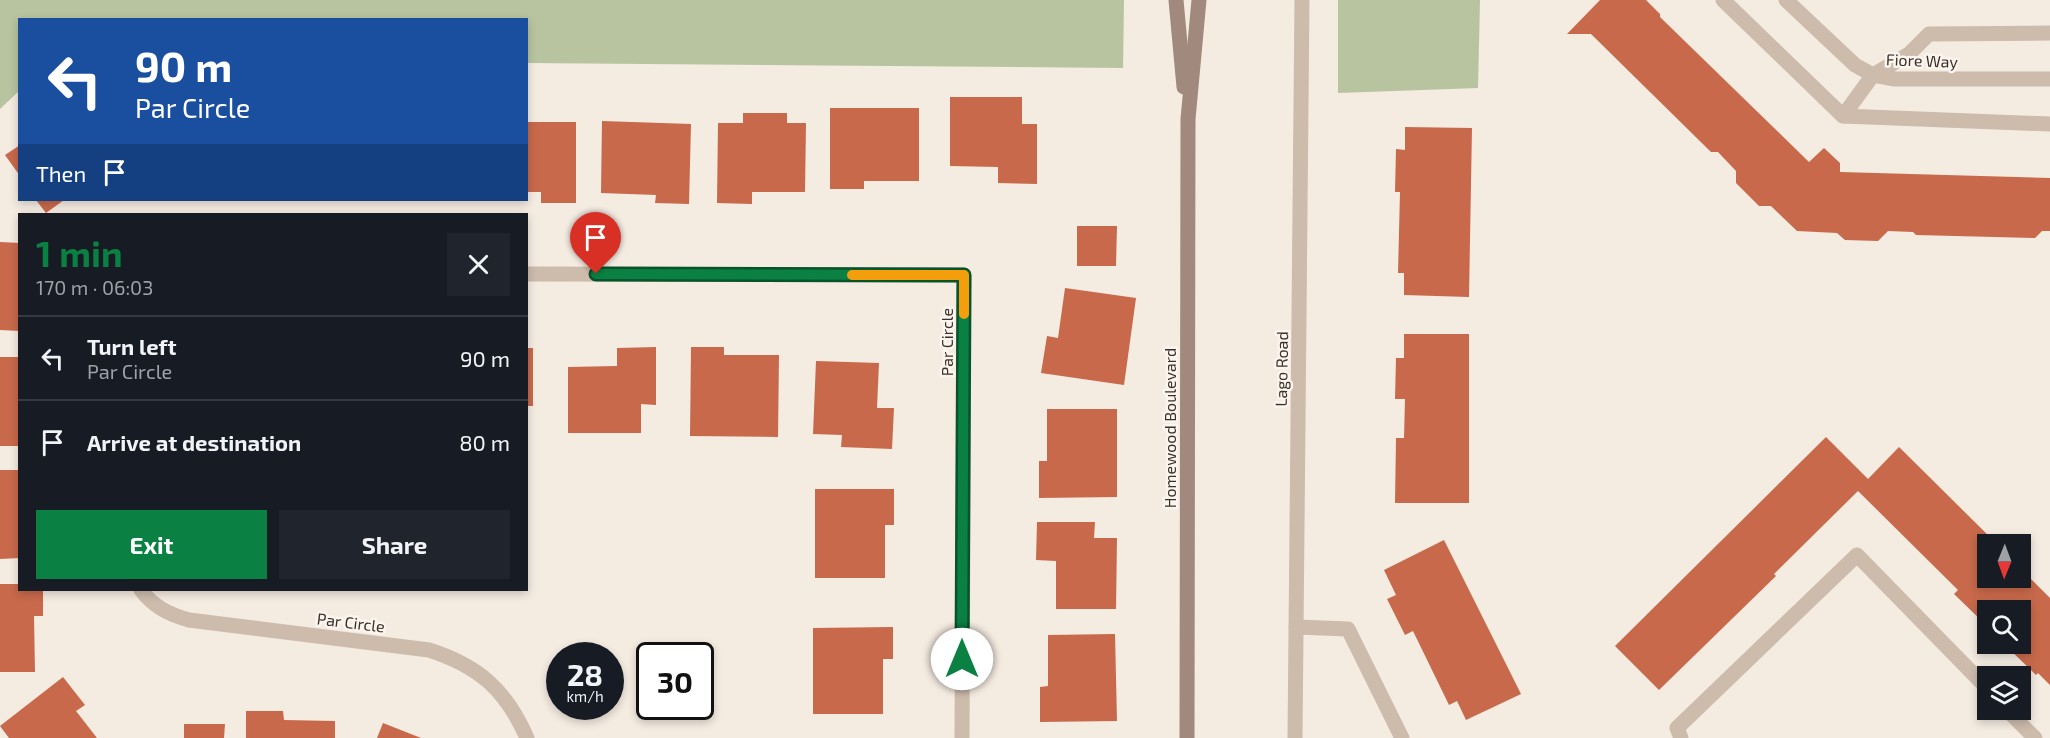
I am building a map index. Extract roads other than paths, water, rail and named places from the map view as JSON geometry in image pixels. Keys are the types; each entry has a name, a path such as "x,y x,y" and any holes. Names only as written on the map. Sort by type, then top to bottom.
{"street":[{"name":"Homewood Boulevard","path":"1176,0 1188,119"},
{"name":"Homewood Boulevard","path":"1187,738 1188,119 1199,0"},
{"name":"Lago Road","path":"1295,738 1302,0"},
{"path":"1723,0 1843,116 2050,124"},
{"name":"Fiore Way","path":"1786,0 1855,65 1873,75 1895,79 2050,79"},
{"path":"1843,116 1873,75 1909,54 1929,34 2050,33"},
{"name":"Par Circle","path":"528,274 964,275 962,738"},
{"path":"1681,738 1677,728 1857,555 1977,678"},
{"name":"Par Circle","path":"142,591 150,601 167,613 189,620 429,650 451,657 490,681 512,708 528,738"},
{"path":"1296,627 1348,628 1402,738"},
{"path":"2017,720 2035,738"}]}
